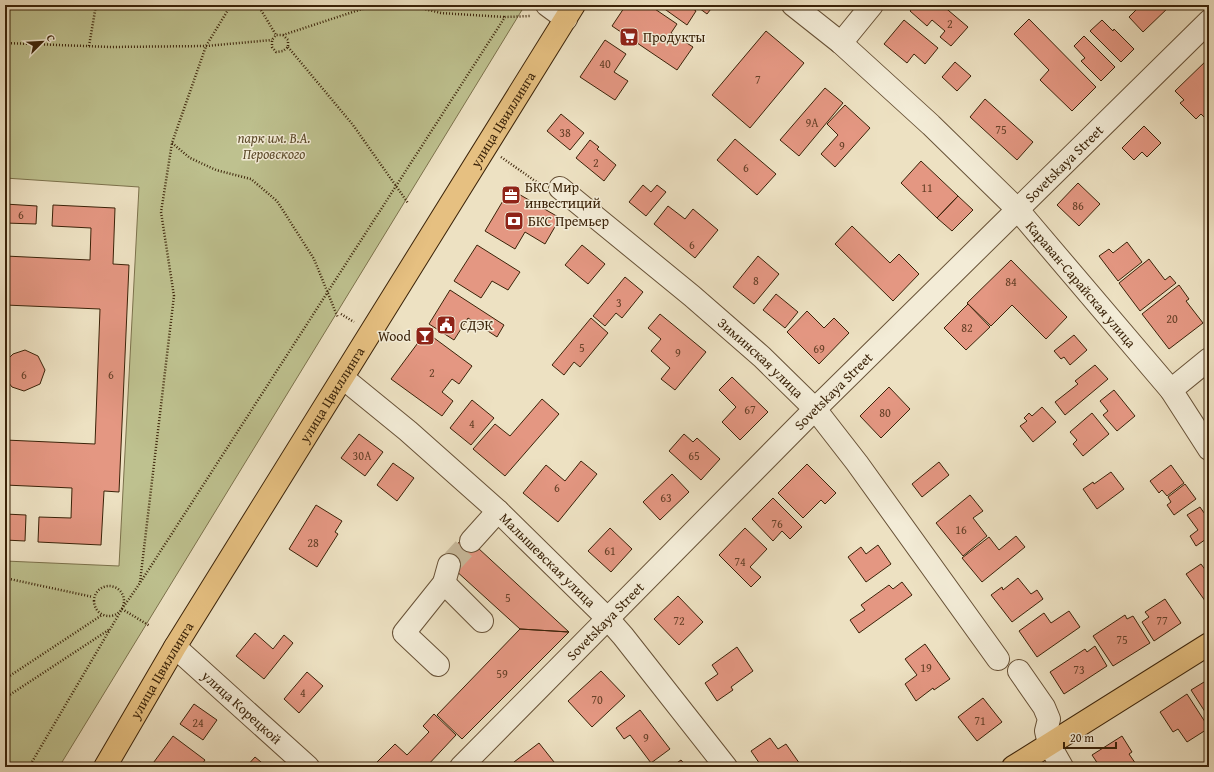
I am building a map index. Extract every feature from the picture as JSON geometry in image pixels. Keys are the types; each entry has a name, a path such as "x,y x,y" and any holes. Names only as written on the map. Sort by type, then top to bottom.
{"main road":[{"name":"улица Цвиллинга","path":"105,767 175,647 570,12"},
{"path":"1013,767 1209,644"}],"street":[{"name":"Караван-Сарайская улица","path":"793,5 840,43 931,125 1017,209 1171,390 1209,449"},
{"path":"840,43 872,5"},
{"path":"541,10 570,12"},
{"name":"Sovetskaya Street","path":"461,767 815,409 1209,21"},
{"name":"Зиминская улица","path":"560,188 697,301 762,357 815,409 857,463 998,658"},
{"path":"1171,390 1209,359"},
{"name":"Малышевская улица","path":"343,378 408,430 498,511 608,619 726,767"},
{"path":"471,541 498,511"},
{"path":"438,665 404,633 446,574 482,621"},
{"name":"улица Корецкой","path":"175,647 308,767"},
{"path":"1019,671 1044,707 1049,719 1046,731 1049,744 1062,767"}],"path":[{"path":"89,46 96,5"},
{"path":"140,582 174,296 161,212 172,143 206,46 231,5"},
{"path":"258,5 276,36"},
{"path":"5,43 89,46 206,46 272,40 276,36 283,36 362,9 392,5"},
{"path":"408,5 441,13 505,17 541,10"},
{"path":"29,767 122,609 505,17"},
{"path":"283,36 288,40 288,47 353,125 408,203"},
{"path":"272,40 272,47 276,52 283,51 288,47"},
{"path":"172,143 190,158 210,167 251,179 277,201 314,259 338,318"},
{"path":"486,146 538,183 560,188"},
{"path":"5,578 93,597"},
{"path":"109,585 118,589 123,596 122,609 113,616 102,615 96,610 93,597 100,588 109,585"},
{"path":"122,609 150,626"},
{"path":"5,679 102,615"},
{"path":"5,698 111,629"}],"green space":[{"name":"парк им. В.А. Перовского","path":"5,5 525,5 59,767 5,767 5,561 119,566 139,187 5,178"}],"building":[{"path":"626,5 649,5 677,24 671,33 693,47 677,70 612,26"},
{"path":"659,5 688,5 696,11 687,25"},
{"path":"695,5 714,5 707,14"},
{"path":"915,5 942,5 968,27 951,46 940,37 945,31 932,20 927,26 910,11"},
{"path":"1141,5 1171,5 1143,32 1129,17"},
{"path":"1029,19 1096,87 1072,111 1040,80 1049,70 1014,34"},
{"path":"904,20 938,48 925,64 914,54 907,63 884,44"},
{"path":"1102,20 1113,31 1114,29 1134,49 1121,62 1090,31"},
{"path":"766,31 804,63 750,128 712,95"},
{"path":"1084,36 1115,67 1101,81 1081,61 1085,58 1074,46"},
{"path":"605,40 626,54 614,72 628,81 615,100 580,77"},
{"path":"1209,58 1209,113 1204,117 1201,114 1196,119 1180,103 1184,100 1175,91"},
{"path":"955,62 971,76 957,91 942,77"},
{"path":"825,88 843,103 799,156 780,140"},
{"path":"985,99 1033,142 1017,160 970,117"},
{"path":"845,105 870,128 835,167 821,154 838,135 827,124"},
{"path":"561,114 584,133 570,150 547,131"},
{"path":"1144,126 1161,143 1147,157 1142,152 1134,160 1122,148"},
{"path":"735,139 776,174 757,195 717,160"},
{"path":"590,140 599,147 597,149 616,165 604,181 576,158"},
{"path":"921,161 958,196 937,218 901,183"},
{"path":"1078,183 1100,204 1079,226 1057,205"},
{"path":"643,185 651,192 657,185 666,192 646,216 629,202"},
{"path":"510,189 560,218 545,244 525,232 515,249 485,231"},
{"path":"958,196 973,210 952,231 937,218"},
{"path":"5,204 37,206 36,224 5,223"},
{"path":"53,205 115,208 113,264 129,265 119,492 104,491 101,545 38,542 39,517 71,518 72,488 5,485 5,440 95,444 100,309 5,305 5,256 90,260 91,228 52,226"},
{"path":"668,206 685,219 693,209 718,230 695,258 654,224"},
{"path":"852,226 890,263 899,254 919,274 893,301 835,244"},
{"path":"1127,242 1142,262 1118,281 1099,256 1109,249 1113,253"},
{"path":"477,245 520,272 508,290 492,281 481,298 454,281"},
{"path":"582,245 605,264 588,284 565,265"},
{"path":"758,256 779,274 754,304 733,287"},
{"path":"1149,259 1165,280 1170,276 1176,283 1140,311 1119,283"},
{"path":"1011,260 1067,317 1046,339 1012,305 991,326 967,303"},
{"path":"625,277 643,292 622,318 616,313 605,326 593,316"},
{"path":"1179,285 1189,299 1186,301 1203,323 1169,349 1142,314"},
{"path":"450,290 504,325 497,337 468,318 454,340 429,324"},
{"path":"776,294 798,312 785,328 763,310"},
{"path":"968,304 990,327 966,350 944,328"},
{"path":"807,311 824,328 834,318 849,333 819,364 787,332"},
{"path":"660,314 706,352 675,390 661,379 670,368 651,351 661,339 648,328"},
{"path":"591,318 608,333 580,367 574,362 564,375 552,365"},
{"path":"426,332 472,366 459,384 452,379 442,392 453,401 442,416 391,379"},
{"path":"1074,335 1087,350 1070,365 1064,357 1061,359 1054,351"},
{"path":"25,350 38,356 45,370 40,384 24,391 12,387 5,378 5,362 13,354"},
{"path":"1095,365 1108,379 1065,415 1055,402 1078,384 1075,381"},
{"path":"732,377 768,412 740,440 722,422 736,407 719,390"},
{"path":"889,387 910,409 881,438 860,416"},
{"path":"1114,390 1135,416 1117,431 1103,415 1108,411 1100,401"},
{"path":"542,399 559,414 505,476 473,449 495,424 510,436"},
{"path":"472,400 494,418 471,445 450,428"},
{"path":"1042,407 1056,422 1033,442 1020,426 1027,421 1024,418 1029,413 1032,416"},
{"path":"1092,413 1109,434 1083,456 1073,444 1077,440 1070,432"},
{"path":"359,434 383,452 365,476 341,458"},
{"path":"684,434 693,442 697,438 720,459 701,480 669,451"},
{"path":"581,461 597,474 558,522 523,493 546,465 565,481"},
{"path":"939,462 949,475 922,497 912,484"},
{"path":"393,463 414,478 397,501 377,485"},
{"path":"807,464 836,493 825,504 821,500 803,518 778,493"},
{"path":"1171,465 1184,483 1167,496 1162,490 1159,493 1150,481"},
{"path":"1111,472 1124,489 1097,509 1083,489 1093,482 1094,484"},
{"path":"672,474 689,492 660,520 643,502"},
{"path":"1185,484 1196,499 1174,515 1167,505 1171,502 1168,497"},
{"path":"970,495 983,511 973,518 987,536 963,556 936,523"},
{"path":"773,498 802,527 790,539 782,531 773,541 752,519"},
{"path":"316,505 342,521 335,532 338,534 317,567 289,549"},
{"path":"1200,507 1209,520 1209,537 1196,546 1190,536 1198,530 1187,515"},
{"path":"5,514 26,515 25,541 5,540"},
{"path":"610,528 632,549 611,572 588,551"},
{"path":"745,528 767,549 750,567 761,577 751,587 719,555"},
{"path":"465,536 569,632 520,629 443,559"},
{"path":"1016,536 1025,547 982,582 962,558 989,537 999,550"},
{"path":"878,545 891,564 866,582 848,557 861,547 866,554"},
{"path":"1201,564 1209,575 1209,605 1186,574"},
{"path":"1018,578 1031,594 1037,590 1043,599 1012,622 991,595 1002,587 1003,590"},
{"path":"902,582 912,595 859,633 850,620 865,610 861,605 889,585 893,589"},
{"path":"678,596 703,622 679,645 654,619"},
{"path":"1165,599 1181,623 1154,641 1142,622 1149,617 1145,612"},
{"path":"1069,611 1080,627 1037,657 1019,631 1044,613 1051,623"},
{"path":"1125,615 1127,619 1133,616 1150,643 1113,666 1093,636"},
{"path":"520,629 569,632 462,739 437,715"},
{"path":"255,633 273,649 284,635 293,643 264,679 236,656"},
{"path":"925,644 950,679 934,690 933,688 916,701 905,684 917,675 905,659"},
{"path":"1095,646 1107,666 1064,694 1050,672 1085,649 1087,652"},
{"path":"737,647 753,671 731,687 733,690 717,701 705,683 718,674 712,665"},
{"path":"601,671 625,696 592,727 568,701"},
{"path":"307,672 323,686 299,713 284,699"},
{"path":"1209,679 1209,718 1191,690"},
{"path":"1187,694 1209,728 1187,742 1178,729 1173,732 1160,712"},
{"path":"983,698 1002,722 977,741 958,717"},
{"path":"194,704 217,720 203,740 180,724"},
{"path":"640,710 670,749 651,763 630,735 624,739 616,728"},
{"path":"434,714 456,735 426,767 372,767 395,744 407,755 429,732 423,726"},
{"path":"173,736 205,760 200,767 151,766"},
{"path":"1122,736 1132,752 1129,754 1138,767 1100,767 1092,755"},
{"path":"770,738 778,749 786,744 802,767 762,767 751,751"},
{"path":"539,743 558,767 517,767 514,762"},
{"path":"255,757 267,767 246,767"},
{"path":"681,760 687,767 671,767"},
{"path":"901,762 905,767 893,767"}],"tunnel":[{"path":"449,565 471,541"}],"place":[{"name":"Продукты","path":"629,37"},
{"name":"БКС Мир инвестиций","path":"511,195"},
{"name":"БКС Премьер","path":"514,221"},
{"name":"СДЭК","path":"446,325"},
{"name":"Wood","path":"425,336"}]}
